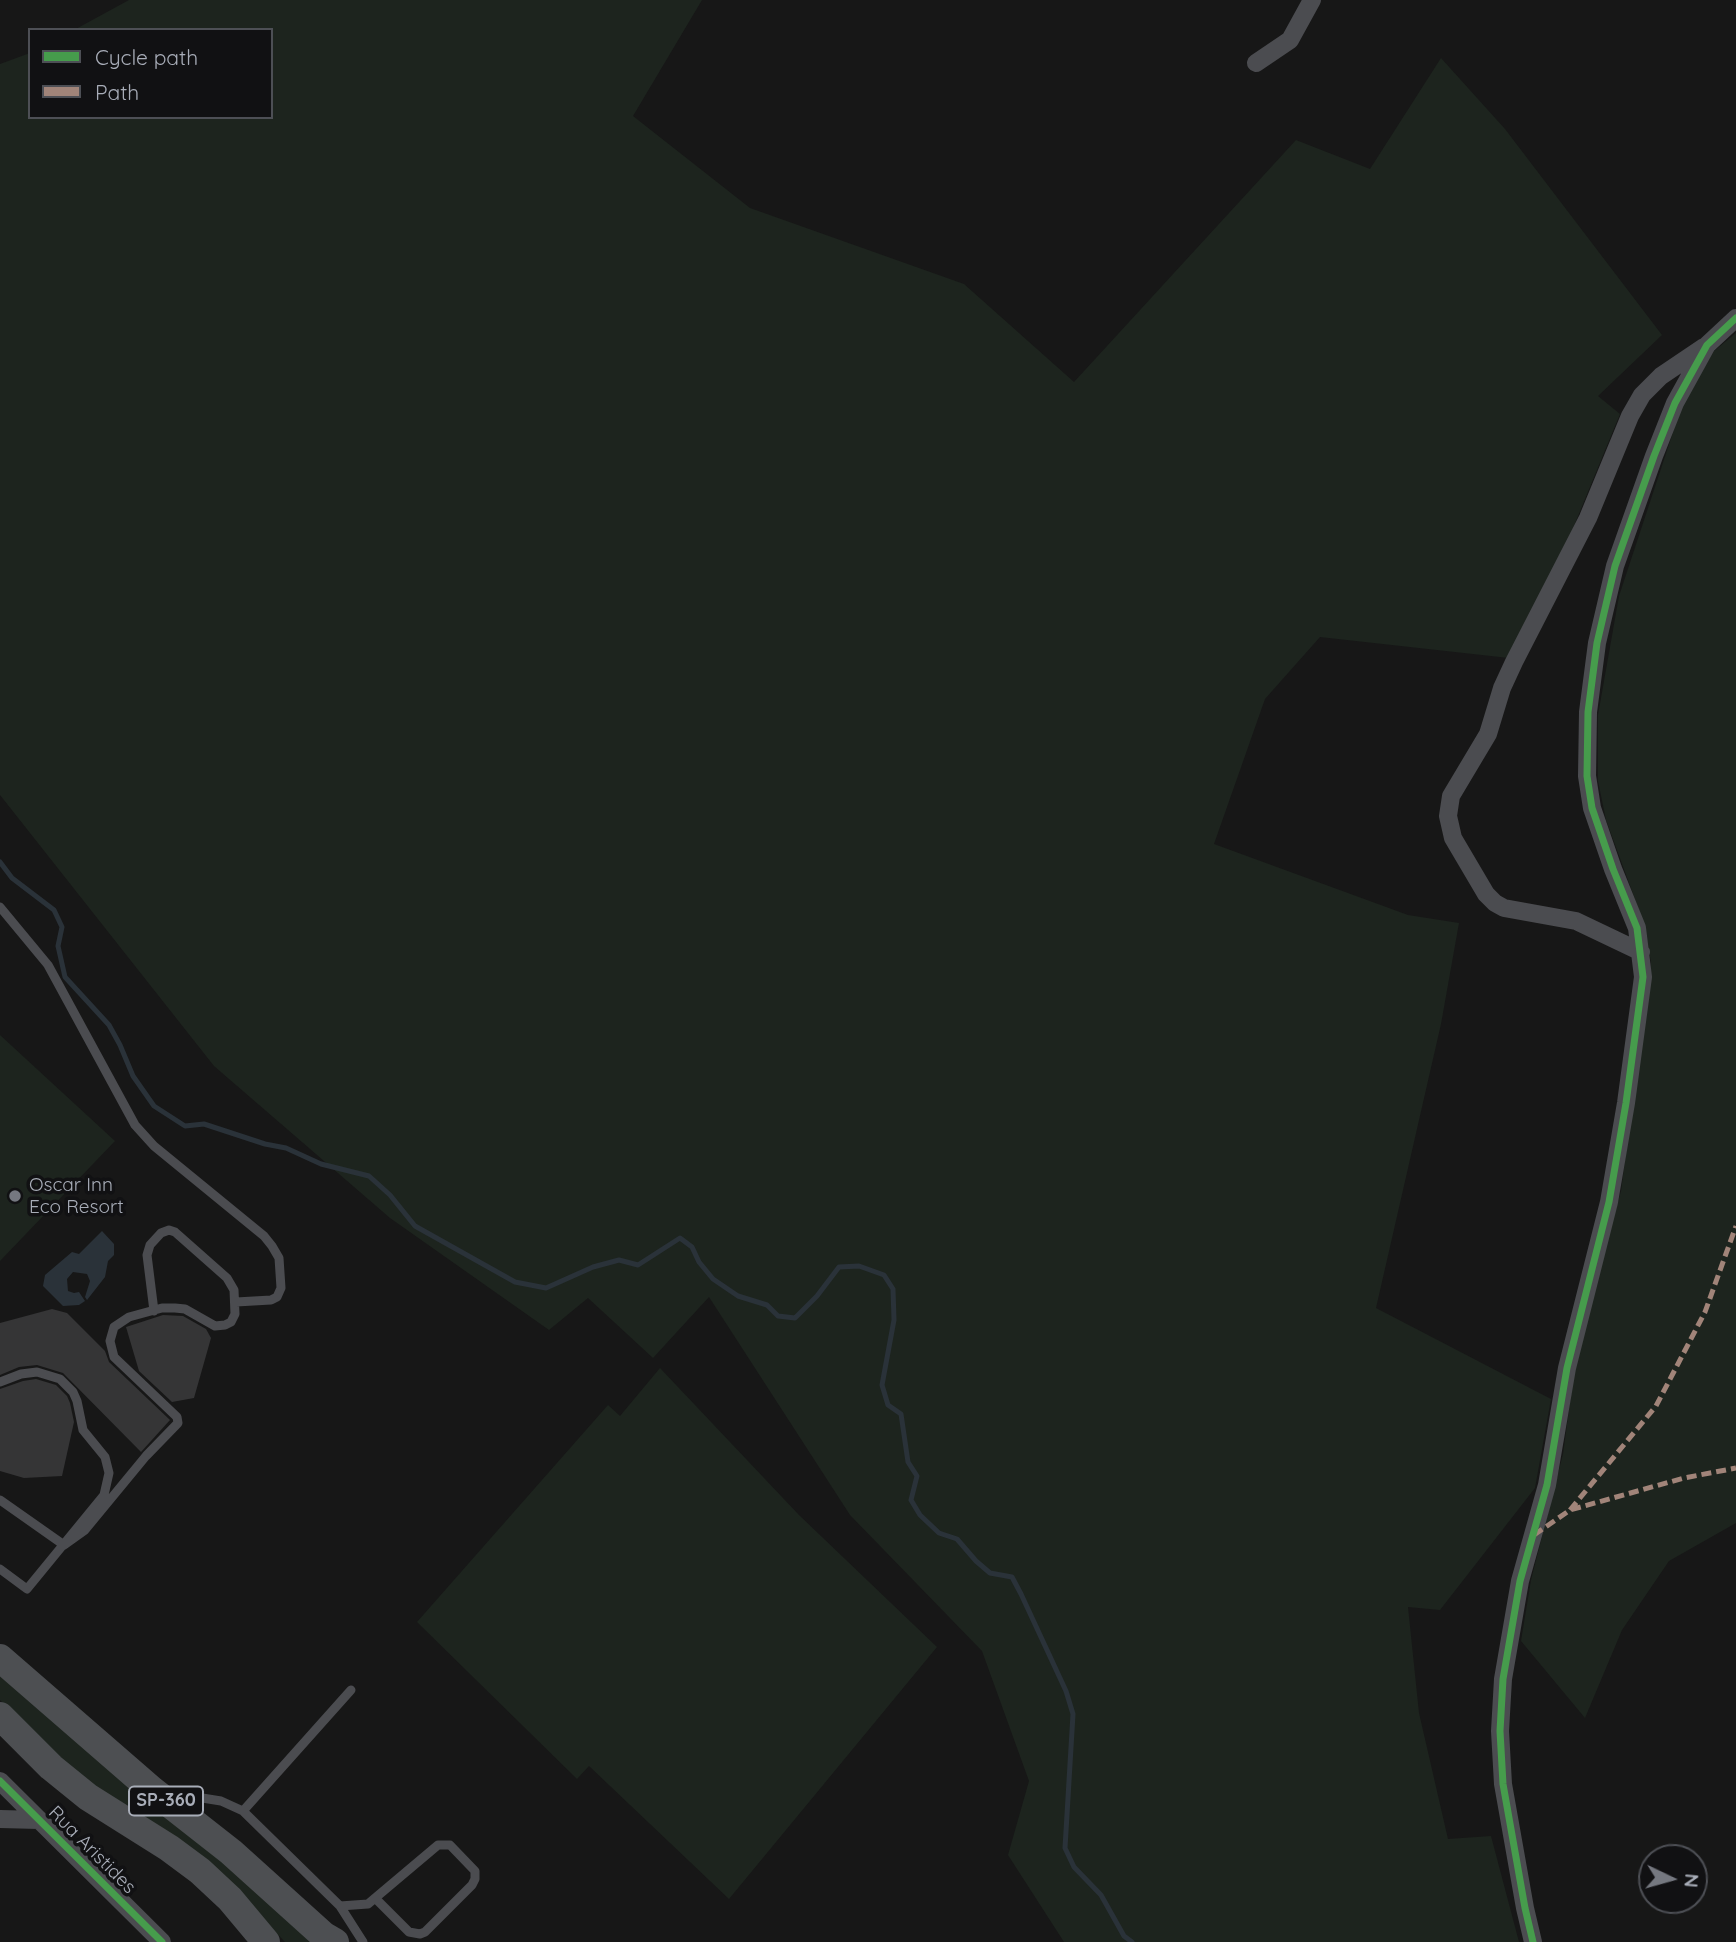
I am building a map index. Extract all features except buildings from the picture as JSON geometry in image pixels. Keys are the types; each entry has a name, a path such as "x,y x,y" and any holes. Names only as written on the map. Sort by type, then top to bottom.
{"main road":[{"name":"SP-360","path":"0,1658 152,1790 231,1852 335,1942"},
{"name":"SP-360","path":"0,1716 51,1767 88,1797 169,1848 200,1871 230,1899 266,1942"}],"street":[{"path":"1256,62 1290,40 1312,0"},
{"path":"1641,952 1576,921 1504,908 1495,903 1486,894 1453,838 1448,816 1451,796 1488,734 1510,670 1588,518 1630,416 1642,396 1661,376 1707,345 1736,318"},
{"path":"1533,1942 1503,1784 1500,1731 1503,1679 1520,1581 1546,1485 1567,1368 1609,1202 1643,977 1637,928 1592,808 1587,776 1588,712 1597,643 1615,566 1675,403 1707,345"},
{"name":"Rua Aristides","path":"0,1781 162,1942"},
{"path":"0,1819 39,1820"}],"lane":[{"path":"0,907 48,965 135,1125 154,1146 264,1236 272,1246 279,1258 281,1288 277,1297 271,1300 236,1302"},
{"path":"64,1545 85,1530 178,1423 177,1418 114,1357 111,1336 118,1323 154,1311 185,1309 215,1325 225,1325 231,1322 236,1302 234,1290 227,1279 175,1232 169,1230 161,1233 150,1245 147,1255 154,1311"},
{"path":"0,1382 21,1374 37,1372 60,1379 78,1401 83,1430 105,1457 109,1473 104,1495 27,1589 0,1569"},
{"path":"0,1500 64,1545"},
{"path":"243,1811 351,1689"},
{"path":"152,1790 221,1801 243,1811 340,1906 363,1942"},
{"path":"340,1906 368,1904 375,1898 438,1845 450,1845 475,1871 475,1879 471,1885 420,1934 409,1932 375,1898"}],"shaded area":[{"path":"129,0 702,0 633,116 750,208 964,284 1074,382 1296,140 1370,169 1441,58 1505,129 1662,335 1598,396 1620,414 1569,538 1509,658 1320,637 1265,699 1214,844 1408,915 1459,923 1441,1024 1376,1308 1551,1399 1535,1488 1440,1610 1408,1607 1419,1713 1448,1839 1491,1836 1519,1942 1064,1942 1008,1855 1029,1781 982,1651 850,1515 709,1297 653,1358 588,1298 549,1330 390,1218 214,1066 0,795 0,64 28,54 28,119 273,119 273,28 78,28"},
{"path":"1736,333 1736,1523 1669,1561 1622,1630 1585,1718 1521,1641 1531,1580 1563,1454 1578,1343 1621,1191 1651,962 1643,921 1606,820 1598,781 1598,715 1619,596 1682,405 1714,351"},
{"path":"0,1035 115,1141 0,1261"},
{"path":"102,1231 114,1244 114,1255 108,1261 105,1277 87,1300 85,1297 90,1281 87,1274 73,1272 67,1279 68,1291 79,1292 85,1301 79,1305 63,1306 43,1286 45,1275 72,1252 79,1254"},
{"path":"660,1368 799,1515 937,1647 729,1899 589,1766 577,1779 417,1622 608,1405 620,1416"},
{"path":"0,1672 224,1860 315,1942 285,1942 226,1880 107,1798 31,1732 0,1700"}],"waterway":[{"path":"0,862 12,878 54,910 62,927 58,946 65,977 109,1025 133,1076 154,1106 185,1126 204,1124 286,1148 321,1164 369,1176 390,1195 415,1226 515,1282 546,1288 593,1267 619,1260 638,1265 680,1238 692,1247 699,1262 713,1279 738,1296 767,1305 778,1316 795,1318 817,1296 839,1267 859,1266 884,1275 893,1289 894,1320 882,1385 888,1405 901,1414 908,1462 917,1476 911,1500 920,1515 939,1533 957,1539 990,1573 1012,1577 1021,1594 1066,1691 1073,1714 1065,1848 1074,1867 1101,1895 1124,1936 1132,1942"}],"marked path":[{"path":"1570,1510 1656,1406 1705,1312 1736,1226"},
{"path":"1534,1535 1570,1510 1684,1478 1736,1468"}],"cycle path":[{"path":"1533,1942 1503,1784 1500,1731 1503,1679 1520,1581 1547,1485 1567,1368 1609,1202 1643,977 1637,928 1592,808 1587,776 1588,712 1597,643 1615,566 1654,456 1675,403 1707,345 1736,318"},
{"path":"0,1781 162,1942"}],"place":[{"name":"Oscar Inn Eco Resort","path":"15,1196"}]}
